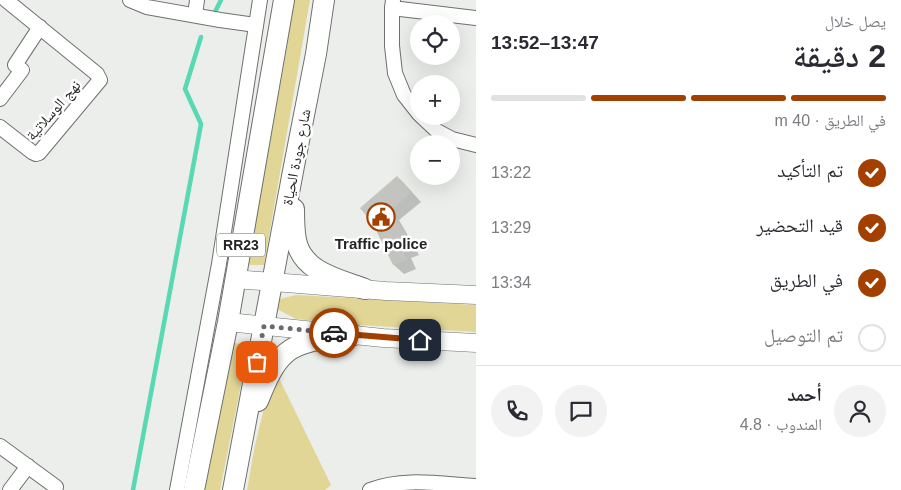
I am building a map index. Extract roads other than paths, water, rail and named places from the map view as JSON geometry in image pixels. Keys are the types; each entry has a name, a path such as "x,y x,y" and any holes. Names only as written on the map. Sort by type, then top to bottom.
{"highway":[{"name":"RR23","path":"194,490 228,322 284,0"},
{"name":"شارع جودة الحياة","path":"233,490 316,54 324,0"},
{"path":"294,166 295,239 304,259 311,266 325,274 365,289"},
{"path":"244,435 265,383 286,353 299,345 354,335"}],"main road":[{"path":"235,279 386,291 476,295"},
{"path":"228,322 354,335 476,344"}],"street":[{"path":"0,99 22,70 15,65 40,27 6,0"},
{"path":"130,0 147,7 168,5 195,15 256,25"},
{"path":"195,15 197,0"},
{"path":"177,490 219,264 260,0"},
{"path":"410,102 404,95 394,73 392,46 393,4 476,18"},
{"name":"نهج الوسلاتية","path":"0,127 32,152 39,153 100,80 97,74 40,27"},
{"path":"431,125 437,131 452,139 476,145"},
{"path":"0,446 56,487"},
{"path":"10,490 28,466"},
{"path":"370,490 408,482 476,486"}],"waterway":[{"path":"214,14 221,0"},
{"path":"133,490 201,124 185,89 201,37"}],"place":[{"name":"Traffic police","path":"381,217"}]}
